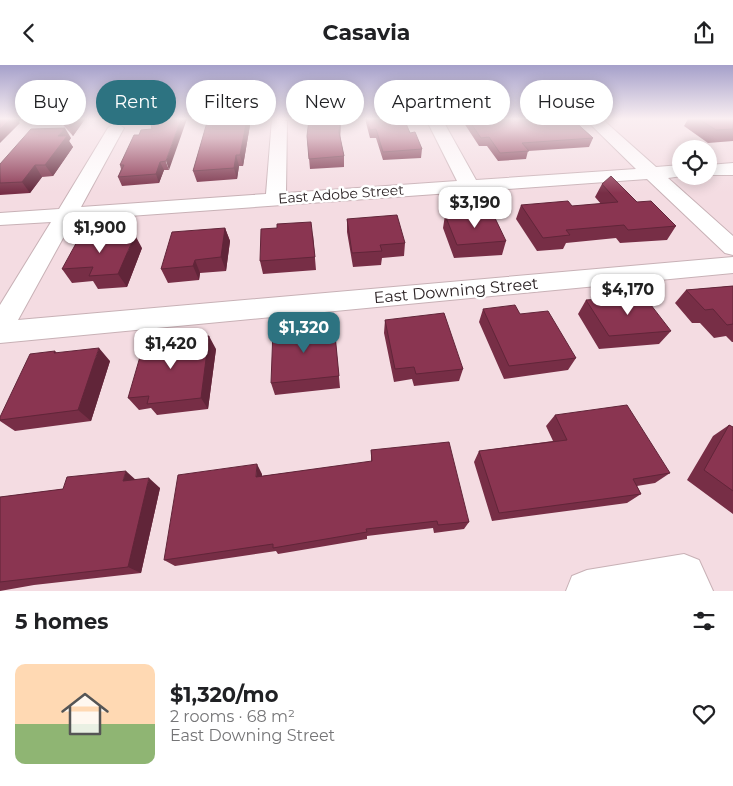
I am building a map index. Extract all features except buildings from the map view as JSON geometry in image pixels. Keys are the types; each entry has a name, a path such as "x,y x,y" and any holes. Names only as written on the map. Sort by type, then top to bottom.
{"street":[{"path":"0,328 107,144"},
{"path":"276,199 278,144"},
{"path":"447,144 469,185"},
{"path":"619,144 733,248"},
{"path":"717,170 733,169"},
{"name":"East Adobe Street","path":"0,219 672,172"},
{"name":"East Downing Street","path":"0,332 733,265"},
{"path":"587,591 688,583"}]}
